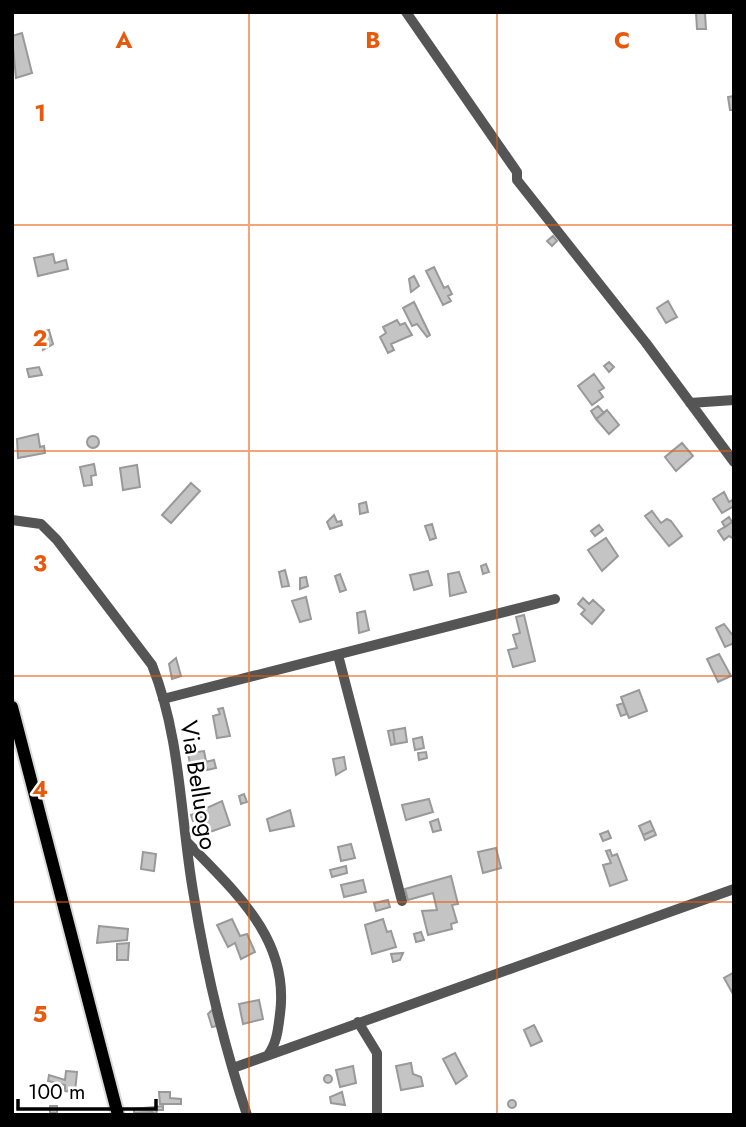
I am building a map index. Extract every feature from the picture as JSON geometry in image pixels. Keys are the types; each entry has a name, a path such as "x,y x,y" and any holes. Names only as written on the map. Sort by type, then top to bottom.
{"main road":[{"path":"12,707 118,1115"}],"street":[{"path":"406,12 517,172 517,180 734,463"},
{"path":"690,403 734,400"},
{"name":"Via Belluogo","path":"12,520 41,524 57,540 152,665 176,752 193,891 233,1069 247,1115"},
{"path":"163,699 555,600"},
{"path":"338,654 402,901"},
{"path":"187,842 250,907 271,946 280,973 282,1003 277,1035 268,1055"},
{"path":"233,1069 734,889"},
{"path":"358,1022 377,1053 377,1115"}],"building":[{"path":"696,13 705,13 706,29 697,29"},
{"path":"22,33 32,73 16,78 12,36"},
{"path":"734,96 734,110 730,110 728,97"},
{"path":"553,236 557,241 552,246 547,241"},
{"path":"53,254 55,263 66,260 68,269 38,276 34,258"},
{"path":"434,267 444,288 448,286 452,294 448,296 451,301 443,305 426,271"},
{"path":"414,276 419,286 411,292 409,279"},
{"path":"668,301 677,317 666,323 657,308"},
{"path":"414,302 430,335 427,337 417,324 412,326 403,308"},
{"path":"397,320 400,325 405,323 412,335 391,344 394,350 388,353 380,337 386,333 383,327"},
{"path":"49,330 53,344 43,350 40,332"},
{"path":"609,362 614,367 609,372 604,366"},
{"path":"39,367 42,375 29,377 27,369"},
{"path":"594,374 604,388 599,391 603,397 592,405 578,386"},
{"path":"598,406 604,413 596,419 591,411"},
{"path":"607,410 619,425 609,434 596,419"},
{"path":"38,434 40,447 44,446 45,453 18,458 17,439"},
{"path":"93,436 99,442 93,448 87,442"},
{"path":"682,443 693,456 676,471 665,457"},
{"path":"94,464 96,475 91,476 92,485 84,486 80,467"},
{"path":"137,465 140,487 123,490 120,468"},
{"path":"191,483 200,491 171,523 162,515"},
{"path":"724,492 729,502 734,499 734,506 722,513 713,499"},
{"path":"366,502 368,512 360,514 359,504"},
{"path":"652,511 661,523 667,519 671,521 682,536 669,546 645,516"},
{"path":"334,515 342,525 330,529 327,522"},
{"path":"729,517 732,522 725,527 722,522"},
{"path":"734,521 734,539 729,536 724,540 718,531"},
{"path":"432,524 436,538 430,540 425,526"},
{"path":"599,525 603,530 595,536 591,531"},
{"path":"606,538 618,556 602,571 588,550"},
{"path":"486,564 489,572 483,574 481,566"},
{"path":"285,570 289,586 282,587 279,572"},
{"path":"428,571 432,585 414,590 410,575"},
{"path":"459,572 466,592 450,596 448,574"},
{"path":"340,574 346,590 340,592 335,576"},
{"path":"306,577 308,586 300,589 300,578"},
{"path":"306,597 311,619 300,622 292,601"},
{"path":"583,598 589,604 593,600 604,610 592,624 581,614 585,610 578,604"},
{"path":"365,611 369,630 359,633 357,613"},
{"path":"524,615 535,661 513,667 508,650 517,648 513,635 520,633 516,617"},
{"path":"724,624 734,637 734,643 725,647 716,628"},
{"path":"719,654 731,676 718,682 707,659"},
{"path":"176,658 181,676 172,679 169,664"},
{"path":"639,690 647,711 629,718 621,697"},
{"path":"623,703 627,714 621,716 617,705"},
{"path":"223,708 230,736 217,738 213,716 220,714 218,709"},
{"path":"405,728 407,742 395,744 393,730"},
{"path":"393,730 395,744 391,745 388,731"},
{"path":"422,737 424,748 415,750 413,739"},
{"path":"204,751 206,761 190,765 188,753"},
{"path":"426,752 427,758 419,760 418,753"},
{"path":"344,757 346,769 336,775 333,759"},
{"path":"214,760 216,768 207,770 205,762"},
{"path":"244,794 247,802 241,804 239,796"},
{"path":"429,799 433,812 406,820 402,805"},
{"path":"222,801 230,825 210,832 204,817 193,821 191,815"},
{"path":"290,810 294,826 270,831 267,819"},
{"path":"438,819 441,830 433,832 430,822"},
{"path":"650,821 654,830 643,835 639,826"},
{"path":"654,830 656,835 645,840 643,835"},
{"path":"608,831 611,838 603,841 600,834"},
{"path":"351,844 355,858 341,861 338,847"},
{"path":"496,848 501,868 483,873 478,852"},
{"path":"610,850 612,856 617,854 627,880 610,886 603,865 611,863 606,851"},
{"path":"143,852 156,854 154,871 141,869"},
{"path":"346,866 347,873 332,877 330,870"},
{"path":"451,876 458,904 452,905 457,922 451,924 452,929 428,935 422,911 437,910 433,893 408,900 405,889"},
{"path":"363,880 366,892 344,897 341,885"},
{"path":"388,900 390,907 376,911 374,903"},
{"path":"232,919 240,936 247,934 255,952 241,959 235,943 228,947 217,925"},
{"path":"383,919 387,932 391,931 396,947 372,954 365,925"},
{"path":"99,926 128,929 127,940 97,943"},
{"path":"421,932 424,940 416,942 414,934"},
{"path":"129,943 128,960 117,960 117,944"},
{"path":"403,953 400,960 393,962 391,954"},
{"path":"733,973 734,975 734,996 724,978"},
{"path":"259,1000 263,1019 243,1024 239,1004"},
{"path":"212,1010 217,1026 212,1027 208,1014"},
{"path":"534,1025 542,1041 531,1046 524,1030"},
{"path":"455,1053 467,1076 456,1084 443,1059"},
{"path":"411,1063 413,1074 421,1077 423,1086 401,1090 396,1066"},
{"path":"353,1066 356,1083 340,1087 336,1070"},
{"path":"66,1071 77,1072 75,1092 65,1091 65,1085 48,1081 49,1075 65,1080"},
{"path":"328,1075 332,1079 328,1083 324,1079"},
{"path":"159,1092 170,1092 170,1098 181,1099 181,1104 160,1104"},
{"path":"342,1092 345,1105 331,1103 330,1097"},
{"path":"512,1100 516,1104 512,1108 508,1104"},
{"path":"50,1106 57,1106 57,1113 50,1113"},
{"path":"163,1106 163,1110 157,1110 156,1115 152,1112 134,1113 134,1109"}]}
